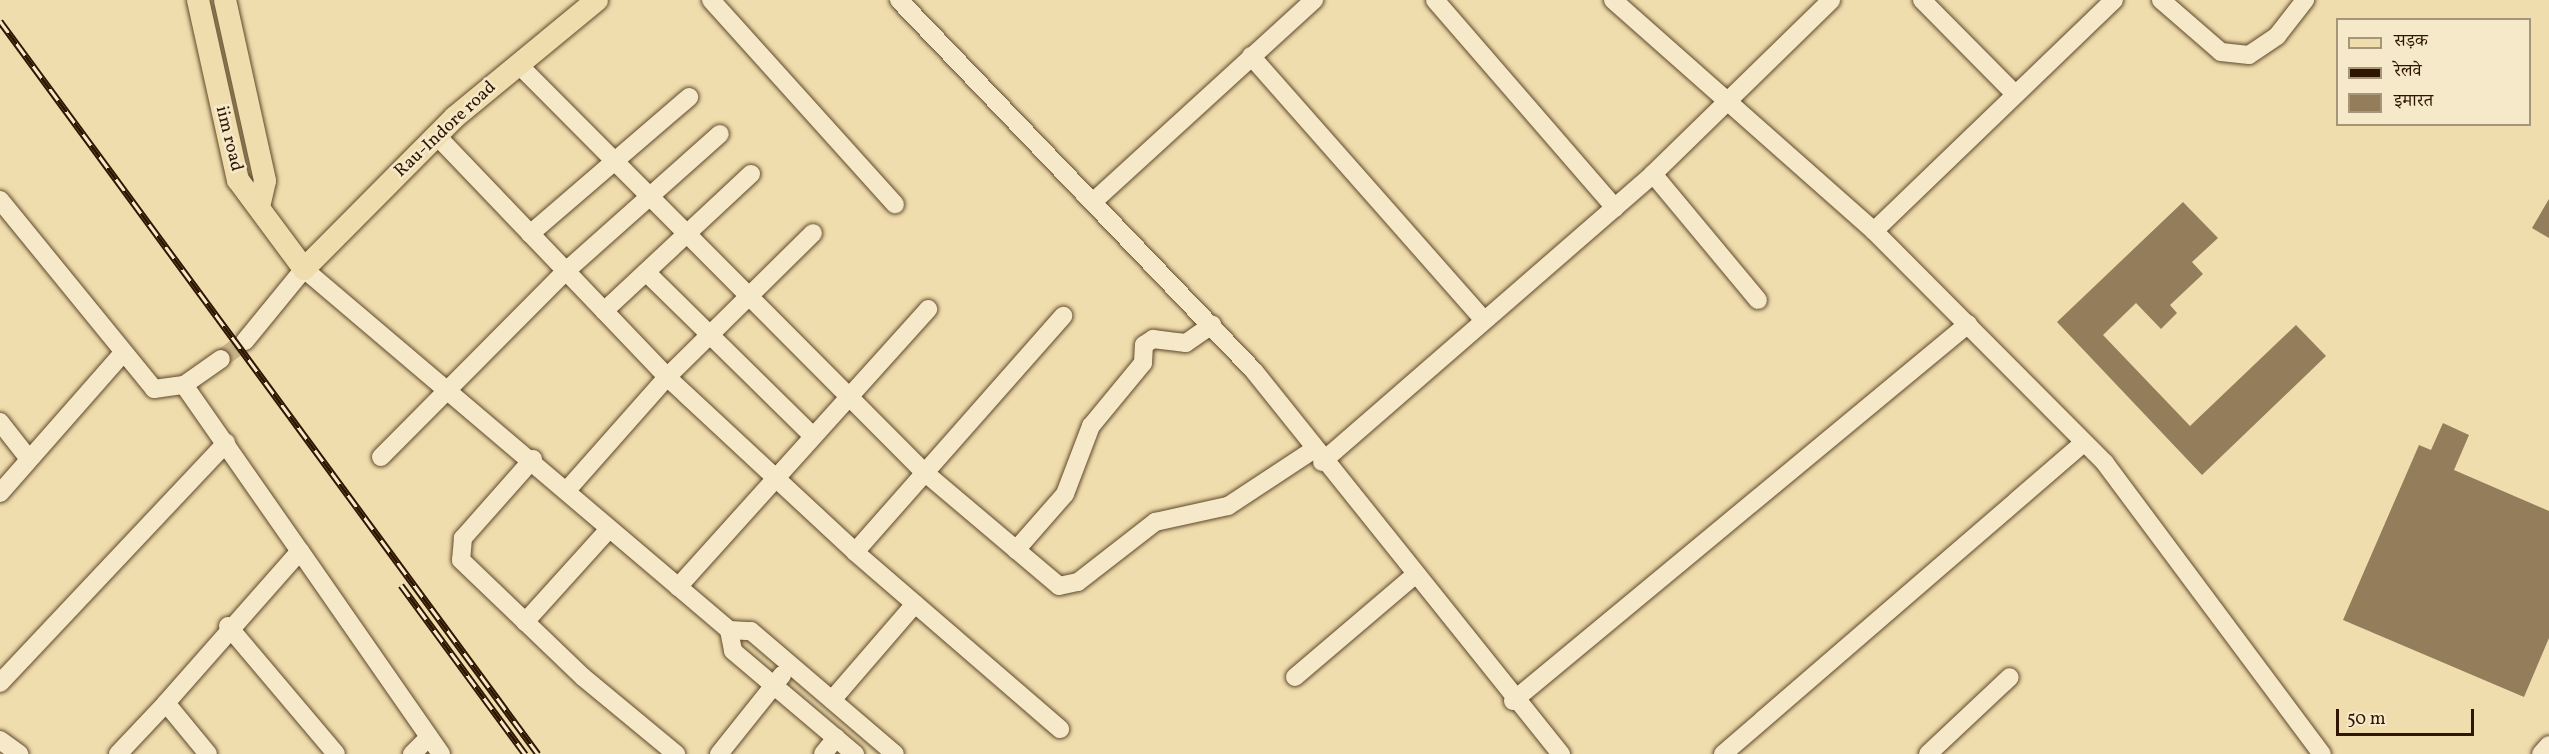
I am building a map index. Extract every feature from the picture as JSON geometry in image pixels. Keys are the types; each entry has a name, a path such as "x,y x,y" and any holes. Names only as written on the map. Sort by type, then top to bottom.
{"main road":[{"name":"iim road","path":"198,0 238,180 259,206"},
{"name":"iim road","path":"225,0 265,181 259,206"},
{"name":"Rau-Indore road","path":"304,269 436,136 518,64 597,0"},
{"path":"259,206 304,269"}],"street":[{"path":"711,0 894,204"},
{"path":"900,0 1095,200 1212,325 1415,575 1513,701 1561,754"},
{"path":"1095,200 1314,0"},
{"path":"1435,0 1615,208"},
{"path":"1613,0 1874,231 2084,442 2206,594 2322,754"},
{"path":"518,64 613,163 849,394 923,471 1046,578 1068,587 1155,522 1228,506 1317,456 1484,320 1615,208 1729,103 1831,0"},
{"path":"1922,0 2014,93"},
{"path":"1874,231 2014,93 2114,0"},
{"path":"2161,0 2221,52 2249,55 2277,36 2305,0"},
{"path":"1251,56 1484,320"},
{"path":"530,234 689,97"},
{"path":"381,457 566,271 720,134"},
{"path":"436,136 667,377 855,552 1060,729"},
{"path":"604,311 751,174"},
{"path":"1653,174 1758,300"},
{"path":"0,200 7,222 154,389 184,385 221,359"},
{"path":"568,489 708,334 813,233"},
{"path":"245,341 304,269 533,459 609,529 729,630 751,631 896,754"},
{"path":"646,272 812,435"},
{"path":"678,587 773,477 928,309"},
{"path":"855,552 923,471 1063,316"},
{"path":"1513,701 1968,324"},
{"path":"1016,550 1074,480 1091,426 1139,369 1144,345 1153,339 1186,343 1212,325"},
{"path":"0,493 122,354"},
{"path":"184,385 441,754"},
{"path":"0,422 29,459"},
{"path":"1723,754 2084,442"},
{"path":"0,683 226,443"},
{"path":"533,459 459,550 466,568 676,754"},
{"path":"525,622 609,529"},
{"path":"118,754 166,703 228,626 300,551"},
{"path":"1295,677 1415,575"},
{"path":"832,700 915,604"},
{"path":"228,626 336,754"},
{"path":"729,630 733,651 855,754"},
{"path":"719,754 791,665"},
{"path":"1932,752 2010,677"},
{"path":"166,703 208,754"},
{"path":"412,754 429,737"},
{"path":"823,754 836,738"},
{"path":"0,740 19,754"},
{"path":"2541,754 2549,745"}],"building":[{"path":"2549,199 2549,238 2532,228"},
{"path":"2183,202 2218,238 2192,262 2203,274 2170,305 2177,313 2161,329 2136,303 2103,335 2190,426 2296,325 2326,356 2202,475 2057,322"},
{"path":"2443,423 2469,435 2454,470 2549,511 2549,638 2524,697 2343,620 2419,445 2431,450"}],"tunnel":[{"path":"221,359 245,341"}],"railway":[{"path":"0,21 538,754"},
{"path":"401,585 525,754"}]}
